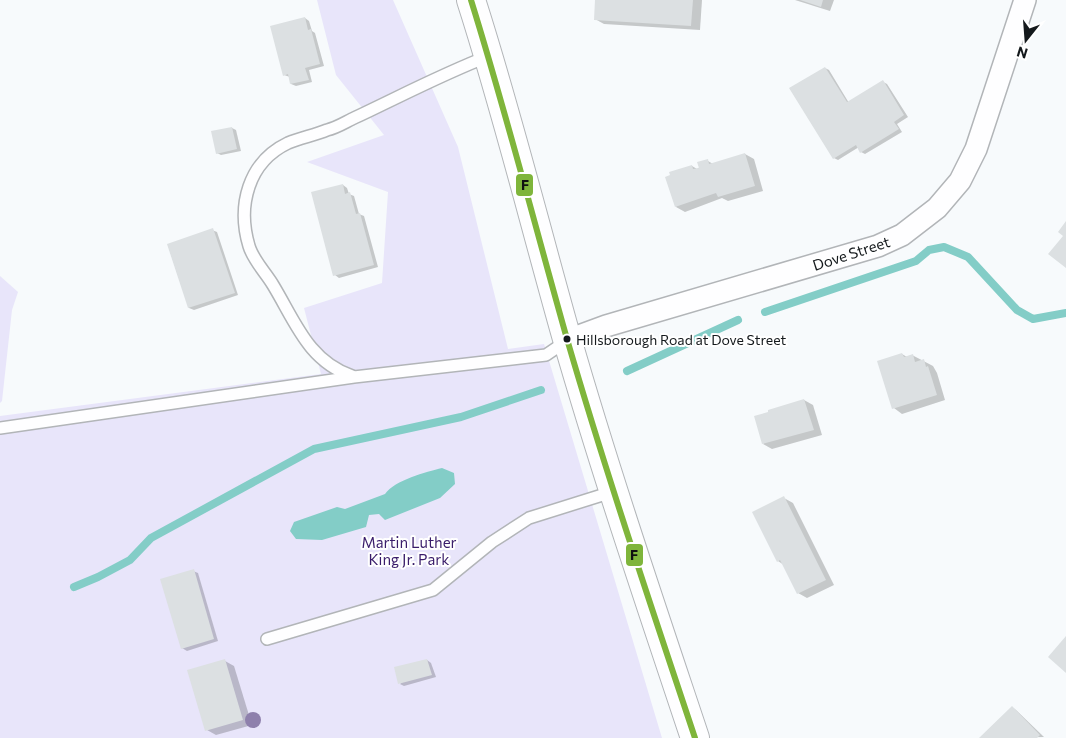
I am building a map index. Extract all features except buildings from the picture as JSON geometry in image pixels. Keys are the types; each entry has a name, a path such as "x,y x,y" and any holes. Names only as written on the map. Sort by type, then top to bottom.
{"main road":[{"path":"471,0 489,56 612,492 695,738"}],"street":[{"name":"Dove Street","path":"568,340 606,326 878,246 902,235 937,208 960,181 976,149 1025,0"}],"lane":[{"path":"354,377 330,366 320,359 308,345 249,248 244,224 245,199 252,177 266,158 288,144 330,130 466,65 489,56"},
{"path":"0,428 354,377 546,355 568,340"},
{"path":"267,639 433,590 492,542 529,518 612,492"}],"green space":[{"name":"Martin Luther King Jr. Park","path":"317,0 393,0 458,147 508,349 544,344 662,738 0,738 0,416 321,374 304,308 382,283 388,192 307,162 384,135 336,75"},
{"path":"0,276 18,292 12,310 2,401 0,403"}],"water":[{"path":"442,468 454,473 455,484 440,498 385,520 379,514 369,515 366,527 322,540 296,539 290,531 294,522 337,507 345,509 385,494 396,485 411,477"}],"waterway":[{"path":"765,312 916,261 929,250 944,247 968,257 1017,310 1033,319 1066,313"},
{"path":"627,371 738,320"},
{"path":"74,587 130,560 151,538 314,449 461,417 541,390"}],"transit line":[{"name":"F","path":"471,0 597,439 695,738"}],"place":[{"name":"Hillsborough Road at Dove Street","path":"567,339"}]}
